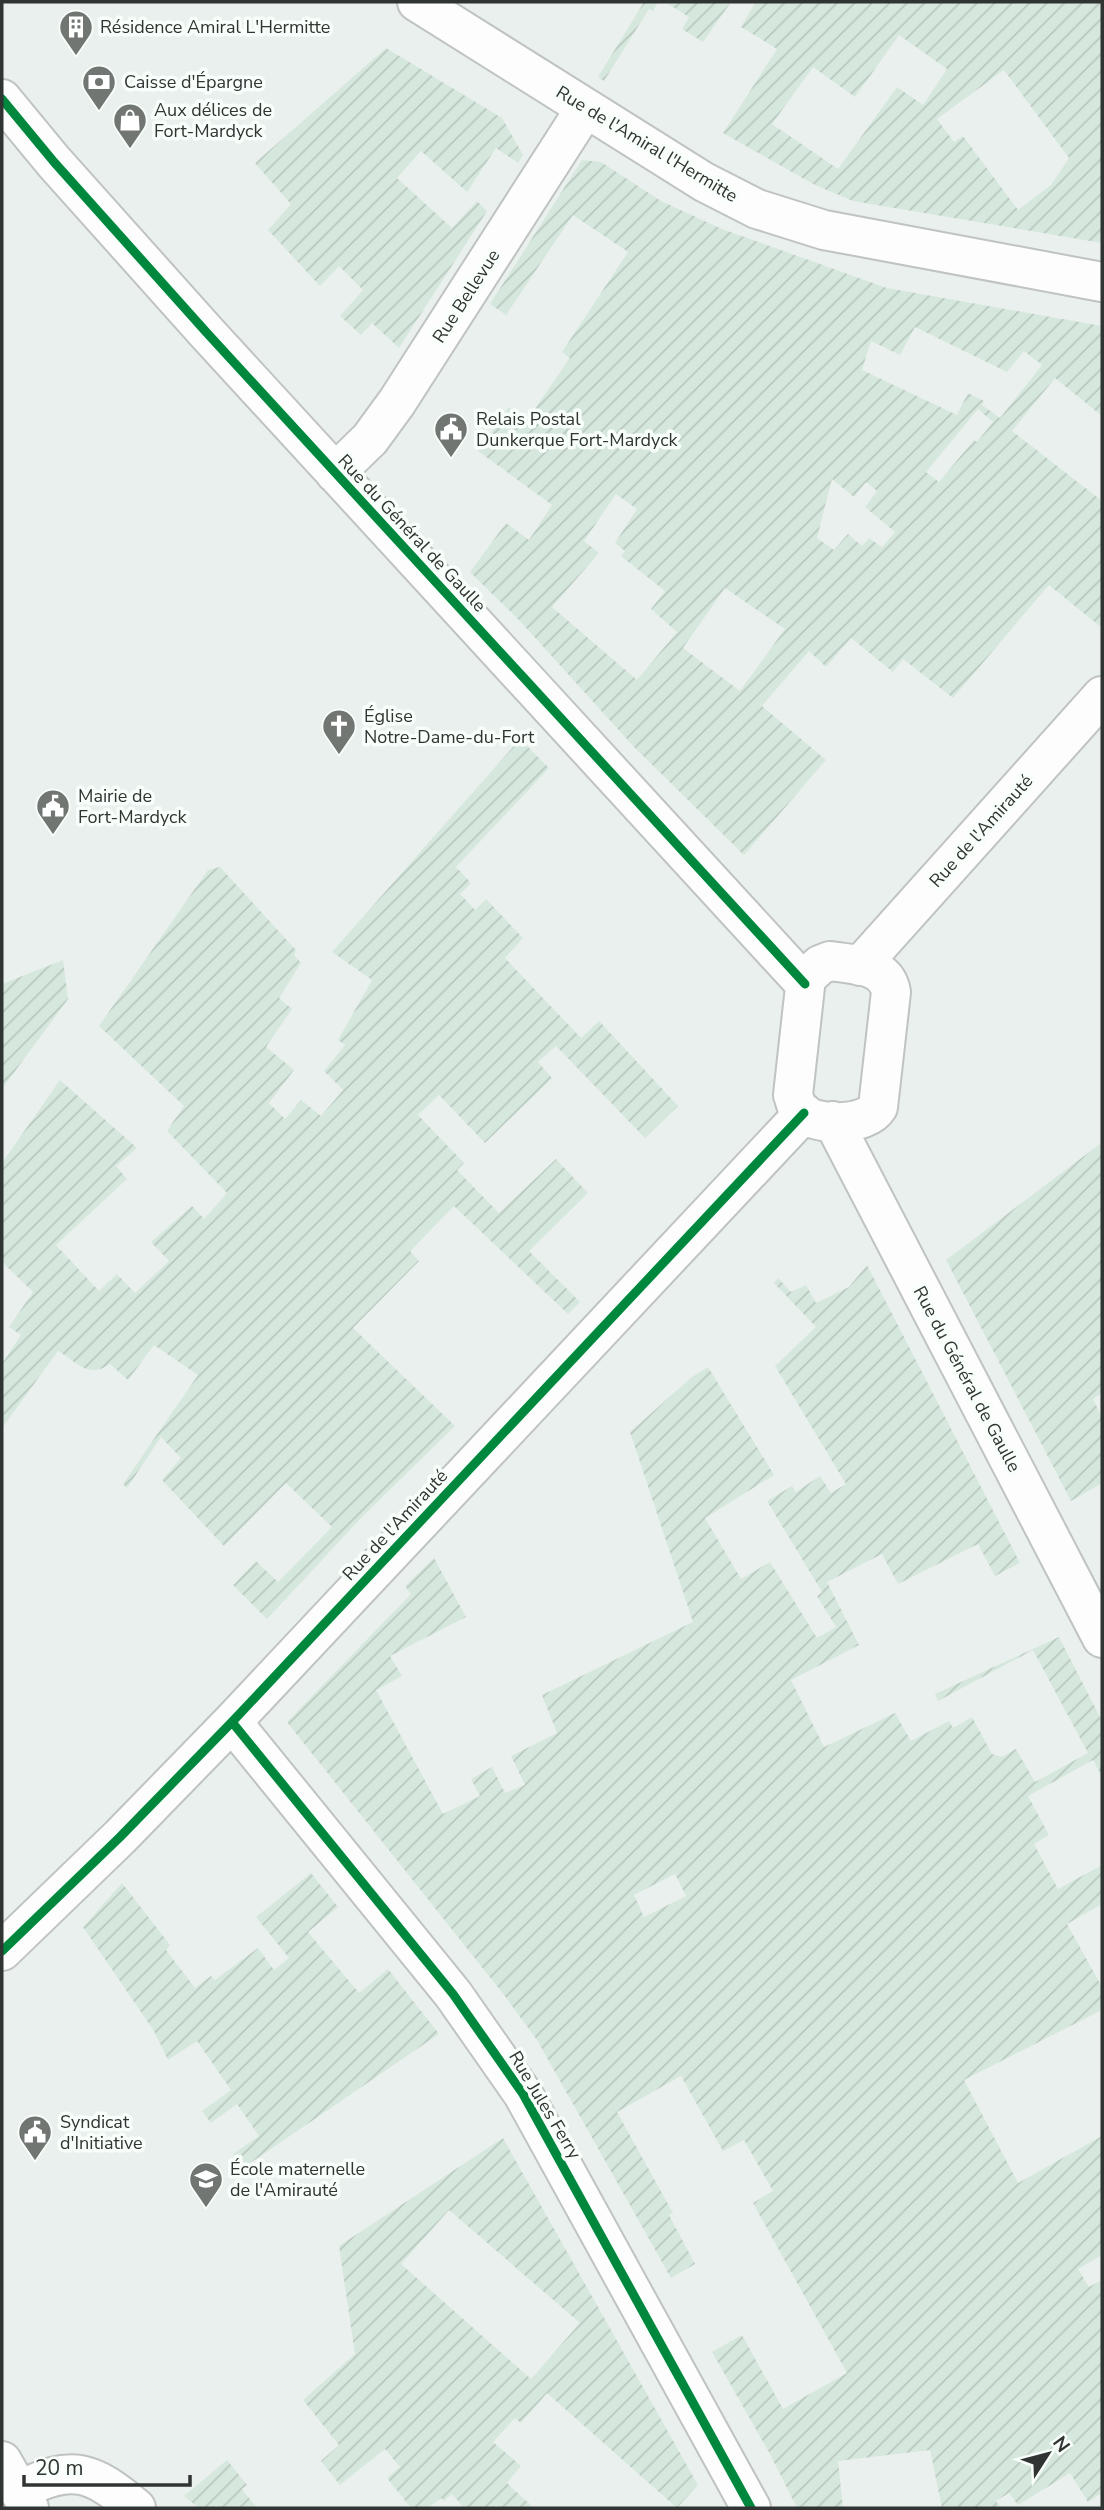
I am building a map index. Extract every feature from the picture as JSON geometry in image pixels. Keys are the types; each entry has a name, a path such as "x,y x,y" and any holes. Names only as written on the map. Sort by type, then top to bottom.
{"street":[{"name":"Rue de l'Amiral l'Hermitte","path":"417,2 704,182 757,209 824,230 1102,282"},
{"name":"Rue du Général de Gaulle","path":"2,99 54,162 335,473 805,984 793,1095 797,1108 818,1117 1102,1638"},
{"name":"Rue Bellevue","path":"335,473 370,439 397,402 585,109"},
{"name":"Rue de l'Amirauté","path":"860,966 1102,696"},
{"path":"805,984 811,973 825,962 869,967 882,975 890,985 891,992 879,1102 875,1112 865,1119 852,1122 818,1117"},
{"name":"Rue de l'Amirauté","path":"2,1951 120,1838 818,1117"},
{"name":"Rue Jules Ferry","path":"232,1722 453,1994 507,2068 751,2508"},
{"path":"17,2487 60,2474 77,2474 108,2486 136,2508"}],"green space":[{"path":"644,2 658,2 653,11 649,9 604,81 598,77"},
{"path":"665,2 731,2 703,42 682,29 689,17"},
{"path":"753,2 1102,2 1102,243 853,201 815,185 723,133 777,49 741,27 755,3","holes":["899,35 947,69 923,105 897,87 838,169 772,124 813,67 855,97","1004,70 1069,158 1051,185 1018,210 963,136 954,142 937,119"]},
{"path":"386,48 502,118 523,155 518,163 496,148 467,192 421,151 397,178 452,228 477,201 487,211 399,348 372,323 361,335 340,316 363,290 339,266 320,286 268,230 291,204 255,163"},
{"path":"582,160 601,162 661,201 722,229 887,288 1102,326 1102,416 1055,378 1012,431 1102,501 1102,628 1049,585 953,698 903,659 893,672 851,638 826,667 809,651 762,706 826,760 744,855 634,747 520,621 470,572 506,523 529,540 552,505 478,451 509,407 527,420 570,358 562,352 628,252 573,215 506,315 490,304","holes":["915,327 1007,372 1024,351 1042,365 1000,418 982,405 984,401 968,393 957,415 862,370 871,341 900,355","978,409 993,422 939,482 926,472","832,479 854,497 866,482 877,491 865,507 895,532 882,547 869,538 862,546 848,534 834,550 817,538","616,494 637,509 615,543 625,551 621,556 665,591 651,609 677,632 637,680 552,607 599,553 584,541","725,588 785,629 740,691 683,648"]},
{"path":"520,739 549,768 456,867 471,883 460,894 475,910 486,899 523,938 505,958 581,1038 599,1021 678,1106 645,1138 556,1046 538,1062 552,1078 485,1143 439,1095 418,1115 464,1163 457,1170 499,1213 556,1159 588,1193 529,1251 580,1302 568,1314 454,1206 410,1251 419,1261 353,1328 455,1426 363,1516 267,1619 233,1585 256,1561 278,1582 332,1527 286,1483 224,1546 162,1480 181,1458 161,1437 127,1488 123,1484 198,1375 154,1345 128,1380 110,1364 89,1370 58,1351 2,1428 2,1364 21,1335 9,1327 33,1292 2,1262 2,1163 60,1080 137,1148 116,1166 127,1179 56,1245 99,1291 117,1274 135,1293 169,1261 151,1242 192,1206 204,1219 227,1193 167,1131 184,1106 99,1026 208,870 220,867 296,950 294,955 301,963 279,998 292,1009 266,1047 294,1070 269,1103 285,1119 301,1100 321,1116 343,1090 324,1071 345,1045 338,1040 372,980 332,952"},
{"path":"63,960 68,999 2,1089 2,984"},
{"path":"1100,1144 1102,1393 1093,1399 1102,1417 1102,1483 1071,1501 946,1260"},
{"path":"867,1265 1020,1563 995,1576 978,1544 898,1584 882,1554 827,1582 859,1645 791,1680 824,1747 895,1713 911,1741 949,1721 953,1728 972,1717 992,1754 1002,1757 1016,1749 1035,1782 1088,1753 1033,1650 938,1701 935,1694 1059,1637 1102,1721 1102,1777 1093,1760 1028,1796 1049,1835 1034,1844 1058,1889 1102,1865 1102,1904 1067,1924 1102,1987 1102,2010 964,2080 1018,2183 1102,2136 1102,2255 1078,2269 1089,2287 1102,2280 1102,2493 1088,2502 1070,2473 1018,2505 1009,2493 996,2501 1001,2508 942,2508 930,2450 838,2461 843,2508 797,2508 770,2454 712,2352 742,2335 783,2409 847,2373 753,2203 773,2191 744,2140 723,2151 681,2076 617,2112 673,2213 669,2215 695,2264 671,2278 537,2040 287,1722 411,1594 405,1586 434,1558 466,1617 390,1656 402,1676 376,1690 443,1814 480,1796 471,1779 492,1767 505,1793 525,1785 511,1756 557,1733 542,1695 693,1622 630,1432 692,1377 708,1367 774,1475 705,1518 741,1579 770,1562 817,1638 836,1627 817,1596 822,1592 767,1501 792,1486 796,1492 820,1476 831,1493 846,1484 775,1366 816,1327 774,1283 778,1278 791,1292 806,1285 816,1303 849,1287","holes":["675,1874 686,1896 644,1917 634,1895"]},
{"path":"311,1873 338,1907 308,1932 359,1993 388,1969 439,2034 243,2168 233,2154 259,2136 237,2104 211,2123 202,2111 231,2090 197,2041 168,2060 154,2031 83,1927 122,1883 170,1945 166,1950 195,1988 211,1976 215,1980 258,1948 274,1970 289,1958 256,1917"},
{"path":"503,2138 698,2485 677,2508 547,2393 521,2423 515,2418 493,2442 521,2466 507,2483 534,2508 464,2508 452,2494 428,2508 411,2508 387,2478 400,2467 385,2449 340,2485 321,2461 339,2445 303,2400 355,2354 339,2246","holes":["449,2210 580,2323 531,2379 401,2264"]},
{"path":"227,2460 247,2485 242,2489 257,2508 199,2508 184,2496"}],"cycle path":[{"path":"2,99 54,162 207,333 805,984"},
{"path":"2,1951 120,1837 232,1722 804,1113"},
{"path":"232,1722 453,1994 523,2094 751,2508"}],"place":[{"name":"Résidence Amiral L'Hermitte","path":"76,57"},
{"name":"Caisse d'Épargne","path":"99,112"},
{"name":"Aux délices de Fort-Mardyck","path":"130,150"},
{"name":"Relais Postal Dunkerque Fort-Mardyck","path":"451,459"},
{"name":"Église Notre-Dame-du-Fort","path":"339,756"},
{"name":"Mairie de Fort-Mardyck","path":"53,836"},
{"name":"Syndicat d'Initiative","path":"35,2162"},
{"name":"École maternelle de l'Amirauté","path":"206,2209"}]}
